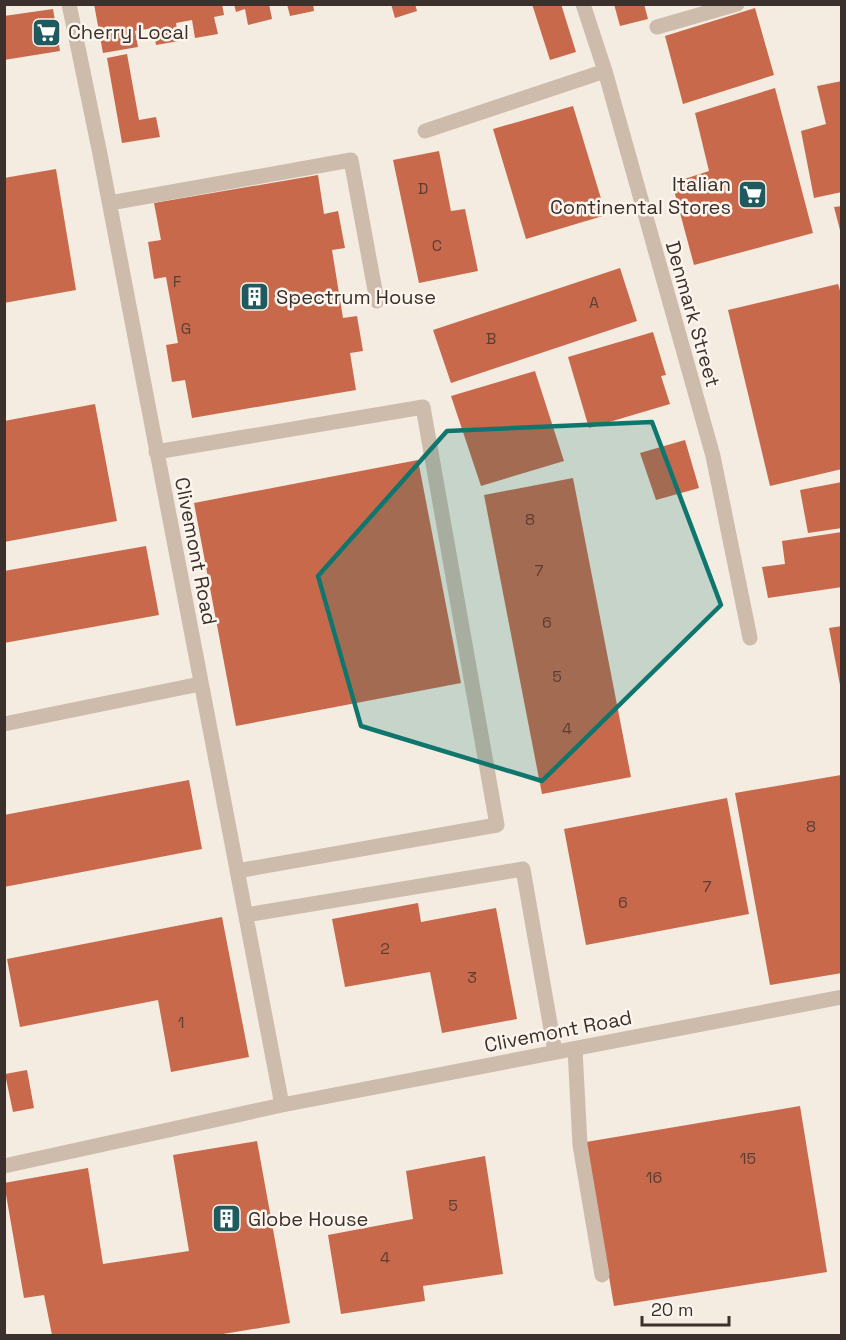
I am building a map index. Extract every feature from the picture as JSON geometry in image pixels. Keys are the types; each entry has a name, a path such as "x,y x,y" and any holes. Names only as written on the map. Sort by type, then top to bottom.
{"lane":[{"name":"Clivemont Road","path":"69,4 110,203 282,1105"},
{"name":"Denmark Street","path":"583,4 605,72 712,456 750,638"},
{"path":"657,27 737,4"},
{"path":"425,131 605,72"},
{"path":"110,203 351,160 377,301"},
{"path":"156,452 423,407 497,825 237,871"},
{"path":"4,724 200,684"},
{"path":"246,915 523,869 555,1053"},
{"name":"Clivemont Road","path":"4,1166 282,1105 842,997"},
{"path":"575,1049 580,1145 603,1275"}],"highlighted area":[{"path":"652,422 721,605 542,781 361,726 318,576 447,431"}],"building":[{"path":"94,4 222,4 224,15 214,17 218,34 195,38 192,20 176,23 179,41 156,45 153,28 135,31 138,47 103,53"},
{"path":"234,4 269,4 272,19 248,25 245,9 236,12"},
{"path":"287,4 313,4 314,11 290,16"},
{"path":"391,4 415,4 417,11 395,18"},
{"path":"532,4 561,4 576,52 550,60"},
{"path":"614,4 644,4 648,19 620,26"},
{"path":"755,8 774,75 683,104 665,36"},
{"path":"53,9 60,51 4,60 4,16"},
{"path":"127,54 139,120 156,117 160,137 122,143 107,58"},
{"path":"842,81 842,192 814,198 801,131 826,124 817,86"},
{"path":"775,88 813,233 694,265 672,183 709,171 695,113"},
{"path":"573,106 606,215 526,239 493,129"},
{"path":"439,151 451,211 465,209 478,271 419,283 393,160"},
{"path":"56,169 76,290 4,303 4,178"},
{"name":"Spectrum House","path":"318,175 324,214 338,211 345,248 332,250 343,318 357,316 363,351 350,353 356,390 192,418 185,380 172,382 166,345 178,343 166,277 154,279 148,242 161,240 154,203"},
{"path":"842,206 842,234 841,234 834,207"},
{"path":"620,268 637,321 451,383 433,330"},
{"path":"838,284 842,297 842,469 770,486 728,310"},
{"path":"653,332 666,375 661,376 670,404 589,428 568,357"},
{"path":"535,371 564,461 481,486 451,396"},
{"path":"95,404 117,521 4,542 4,421"},
{"path":"685,440 699,488 656,500 640,453"},
{"path":"418,460 461,683 236,726 194,503"},
{"path":"573,478 631,777 542,794 484,495"},
{"path":"842,482 842,528 808,533 800,490"},
{"path":"842,532 842,587 768,598 762,567 785,564 782,541"},
{"path":"146,546 159,615 4,643 4,571"},
{"path":"842,626 842,685 840,685 829,628"},
{"path":"841,775 842,973 770,985 735,793"},
{"path":"189,780 202,849 4,887 4,815"},
{"path":"727,798 749,914 586,945 564,829"},
{"path":"418,903 421,922 496,908 517,1019 442,1033 430,972 345,987 332,919"},
{"path":"222,917 249,1057 171,1072 158,1000 20,1027 7,959"},
{"path":"27,1070 34,1108 13,1112 5,1074"},
{"path":"800,1106 827,1272 614,1306 586,1142"},
{"name":"Globe House","path":"257,1141 290,1323 217,1335 52,1335 44,1295 24,1298 4,1183 88,1168 103,1264 189,1251 173,1155"},
{"path":"485,1156 503,1274 423,1286 425,1301 341,1314 328,1235 413,1219 406,1171"}],"place":[{"name":"Cherry Local","path":"47,32"},
{"name":"Italian Continental Stores","path":"752,195"},
{"name":"Spectrum House","path":"255,297"},
{"name":"Globe House","path":"227,1219"}]}
